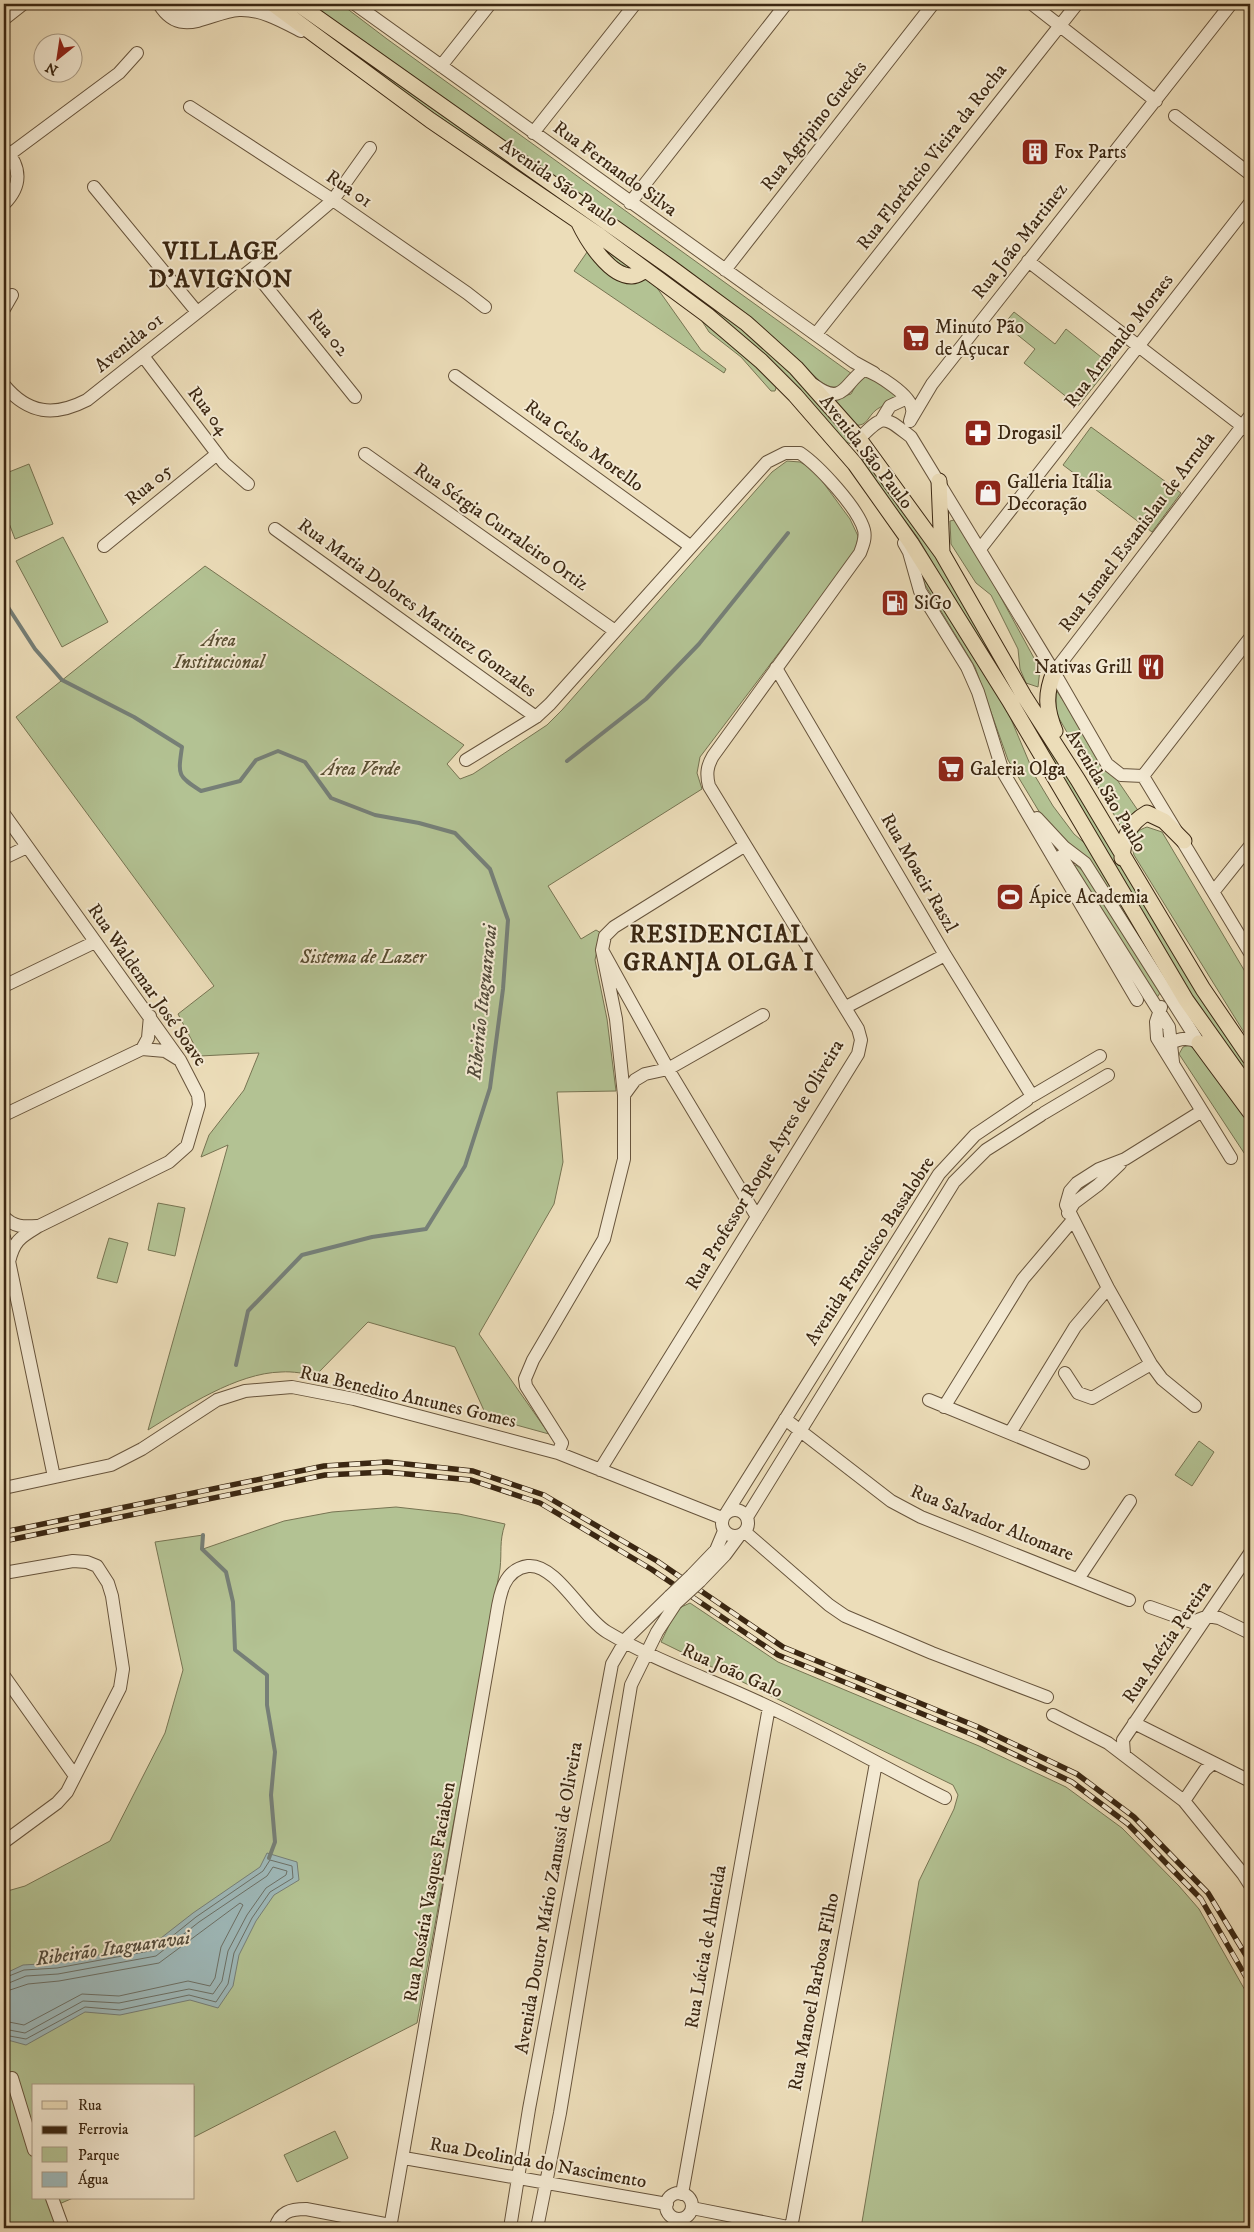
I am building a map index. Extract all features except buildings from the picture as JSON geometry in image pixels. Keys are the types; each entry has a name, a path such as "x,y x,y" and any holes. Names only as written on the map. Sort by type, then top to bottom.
{"main road":[{"name":"Avenida São Paulo","path":"273,4 430,120 646,270 707,315 761,362 794,395 855,464 911,543 1009,700 1186,1000 1250,1090"},
{"name":"Avenida São Paulo","path":"298,4 670,267 746,323 796,368 859,439 942,553 1024,696 1078,780 1122,858 1202,989 1250,1058"},
{"path":"855,464 853,450 859,439"},
{"path":"939,481 942,553"},
{"path":"1054,672 1048,686 1048,714 1078,780"},
{"path":"1122,858 1124,840 1129,828 1136,819 1147,814 1164,822 1184,841"},
{"path":"1199,1043 1250,1112"}],"street":[{"path":"4,19 23,4"},
{"path":"159,4 168,16 183,22 197,22 240,10 263,14 324,42"},
{"path":"168,4 178,12 186,14 201,12 214,4"},
{"name":"Rua Fernando Silva","path":"355,4 630,203 854,362 874,373 907,405"},
{"path":"441,66 490,4"},
{"path":"533,133 635,4"},
{"path":"630,203 786,4"},
{"name":"Rua Agripino Guedes","path":"725,270 933,4"},
{"path":"1032,4 1156,101"},
{"name":"Rua Florêncio Vieira da Rocha","path":"816,334 1077,4"},
{"name":"Rua João Martinez","path":"907,405 932,384 1231,4"},
{"path":"4,204 15,193 18,182 17,170 7,151 119,73 137,53"},
{"name":"Rua 01","path":"190,107 333,200 467,293 485,308"},
{"path":"1175,116 1250,174"},
{"name":"Avenida 01","path":"4,385 28,405 48,411 59,411 87,400 252,268 333,200 370,148"},
{"path":"94,187 197,312"},
{"name":"Rua Armando Moraes","path":"980,549 1250,203"},
{"path":"1028,261 1138,347 1248,424"},
{"name":"Rua 02","path":"252,268 355,397"},
{"path":"4,309 12,296"},
{"name":"Rua 04","path":"143,356 217,454 248,484"},
{"path":"796,368 822,390 831,394 848,388 859,370 854,362"},
{"path":"857,374 864,370 874,373"},
{"name":"Rua Celso Morello","path":"455,376 690,546"},
{"name":"Rua João Martinez","path":"907,405 906,395 914,394 932,384"},
{"path":"882,420 890,406 907,405 911,437"},
{"path":"859,439 873,425 882,420 889,420 911,437 1054,672 1107,764 1121,775 1143,776"},
{"name":"Rua Ismael Estanislau de Arruda","path":"1054,672 1248,424"},
{"name":"Rua Professor Roque Ayres de Oliveira","path":"600,1470 858,1054 861,1040 858,1029 846,1007 744,846 709,786 706,776 708,765 860,553 864,532 859,517 814,462 800,453 785,453 767,462 690,546"},
{"name":"Rua 05","path":"104,546 217,454"},
{"name":"Rua Sérgia Curraleiro Ortiz","path":"365,454 615,631"},
{"path":"886,507 909,552 920,590 958,652 978,692 1003,772 1137,1000"},
{"name":"Rua Maria Dolores Martinez Gonzales","path":"276,529 536,716"},
{"path":"466,760 536,716 550,704 690,546"},
{"path":"1143,776 1250,638"},
{"name":"Rua Moacir Raszl","path":"776,668 1030,1098 1039,1096 1045,1100 1046,1107 1042,1114"},
{"path":"1003,772 1041,824 1064,847 1086,863 1152,971 1199,1043"},
{"path":"1143,776 1250,953"},
{"name":"Rua Waldemar José Soave","path":"4,814 180,1060 198,1095 199,1105 187,1146 169,1162 39,1226 19,1239 12,1248 9,1262"},
{"path":"4,858 27,846"},
{"path":"558,1453 562,1443 526,1386 525,1379 533,1360 604,1239 624,1159 624,1095 616,1019 602,950 606,936 614,927 744,846"},
{"path":"1214,891 1250,846"},
{"path":"1047,847 1054,850 1069,866 1169,1027 1167,1045 1173,1062 1231,1158"},
{"path":"4,986 95,942"},
{"path":"602,950 668,1069 757,1217"},
{"path":"846,1007 945,955"},
{"path":"1152,971 1162,996 1159,1012"},
{"path":"624,1095 635,1080 645,1074 668,1069 763,1015"},
{"path":"142,1049 148,1038 150,1016"},
{"path":"1167,1045 1181,1038 1199,1043"},
{"path":"4,1115 142,1049 164,1051 180,1060"},
{"name":"Avenida Francisco Bassalobre","path":"724,1515 939,1174 975,1135 1030,1098 1100,1056"},
{"name":"Avenida Francisco Bassalobre","path":"747,1517 954,1182 986,1150 1108,1075"},
{"path":"1195,1406 1162,1379 1151,1364 1070,1217 1066,1199 1077,1183 1099,1169 1124,1159 1202,1111"},
{"path":"736,1184 765,1204"},
{"name":"Rua Waldemar José Soave","path":"4,1217 10,1224 21,1228 39,1226"},
{"path":"944,1407 1023,1279 1070,1217"},
{"path":"4,1237 54,1477"},
{"path":"1010,1433 1074,1327 1108,1288"},
{"path":"1065,1373 1078,1393 1092,1398 1151,1364"},
{"name":"Rua Benedito Antunes Gomes","path":"4,1488 111,1465 142,1449 217,1400 245,1391 292,1387 354,1400 558,1453 724,1515"},
{"path":"929,1400 1083,1462"},
{"path":"785,1419 801,1430"},
{"name":"Rua Salvador Altomare","path":"801,1430 891,1501 921,1517 1078,1578 1129,1600"},
{"path":"1078,1578 1130,1501"},
{"path":"537,2228 560,2114 631,1685 673,1600 696,1578 725,1555 742,1534 748,1525 747,1517 742,1511 734,1509 724,1515 721,1525 724,1531 731,1536 742,1534 845,1616 932,1653 1048,1698"},
{"path":"696,1578 716,1550 724,1531"},
{"name":"Rua Anézia Pereira","path":"1124,1754 1123,1740 1250,1553"},
{"path":"4,1573 73,1561 87,1562 97,1566 108,1583 112,1596 123,1669 120,1688 67,1792 57,1803 4,1842"},
{"name":"Rua João Galo","path":"519,1569 528,1566 539,1567 550,1574 587,1616 604,1630 624,1642 769,1707 945,1798"},
{"name":"Rua Rosária Vasques Faciaben","path":"390,2226 404,2158 495,1624 505,1581 511,1573 519,1569"},
{"name":"Avenida Doutor Mário Zanussi de Oliveira","path":"510,2228 529,2109 612,1664 624,1642 673,1600"},
{"path":"1150,1607 1192,1622 1208,1616 1219,1618 1250,1633"},
{"path":"4,1676 75,1776"},
{"name":"Rua Lúcia de Almeida","path":"682,2194 769,1707"},
{"path":"1053,1715 1108,1742 1184,1801 1244,1874 1250,1885"},
{"path":"1134,1723 1250,1781"},
{"name":"Rua Manoel Barbosa Filho","path":"792,2228 876,1764"},
{"path":"1184,1801 1205,1770 1213,1764"},
{"path":"12,2078 32,2143"},
{"name":"Rua Deolinda do Nascimento","path":"404,2158 667,2204"},
{"path":"682,2194 690,2200 692,2208 688,2215 677,2224 669,2214 667,2204 672,2196 682,2194"},
{"path":"53,2200 63,2228"},
{"path":"692,2208 792,2228"},
{"path":"275,2228 283,2214 292,2209 306,2209 390,2226"}],"green space":[{"path":"279,4 291,4 693,287 776,356 854,441 851,444 846,442 637,256"},
{"path":"308,4 341,4 852,374 841,387 830,387 822,383 774,339"},
{"path":"594,242 655,285 701,350 726,369 724,373 574,271"},
{"path":"1014,312 1055,344 1066,329 1111,365 1078,406 1024,363 1035,349 1004,324"},
{"path":"700,318 777,385 775,391 771,391 741,357 709,332"},
{"path":"866,375 892,392 897,399 873,412 867,421 855,425 830,400 851,394 858,382"},
{"path":"1091,427 1181,493 1152,532 1063,465"},
{"path":"866,457 923,534 1191,983 1250,1069 1250,1080 1189,995 918,538 862,463 862,458"},
{"path":"787,461 800,462 814,470 850,519 858,536 856,551 700,757 697,773 702,789 548,886 581,939 596,930 601,933 595,960 607,1019 616,1091 557,1092 563,1162 554,1204 479,1334 549,1434 487,1417 455,1347 368,1322 316,1375 281,1372 247,1378 212,1393 148,1430 228,1145 201,1157 209,1135 244,1090 259,1053 200,1056 178,1014 214,986 16,717 205,566 464,745 447,764 460,779 473,774 547,725 772,472"},
{"path":"29,464 53,524 15,539 4,510 4,474"},
{"path":"958,519 1040,669 1038,687 1026,683 1020,669 1018,649 991,595 976,583 951,544 950,521"},
{"path":"63,537 108,622 62,647 16,561"},
{"path":"923,575 1000,693 1035,776 1053,806 1074,834 1088,846 1237,1078 1196,1030 1088,862 1046,823 1008,760 975,667 921,578"},
{"path":"1056,690 1139,812 1121,827 1056,713"},
{"path":"1147,827 1162,832 1250,980 1250,1042 1134,855 1133,837 1138,831"},
{"path":"1076,865 1083,871 1160,993 1156,999 1072,866"},
{"path":"1190,1045 1195,1047 1250,1122 1250,1162 1179,1054 1183,1047"},
{"path":"158,1203 185,1208 175,1256 148,1250"},
{"path":"109,1238 128,1243 117,1283 97,1278"},
{"path":"1199,1441 1214,1452 1192,1486 1175,1475"},
{"path":"396,1507 459,1514 505,1524 501,1541 500,1569 417,2023 195,2136 195,2084 32,2084 32,2200 68,2200 50,2208 56,2223 53,2228 4,2228 4,1892 25,1886 110,1841 165,1733 183,1670 155,1542 203,1535 203,1549 284,1521 332,1512"},
{"path":"690,1603 778,1662 979,1746 1066,1787 1122,1828 1179,1886 1199,1909 1250,1999 1250,2228 861,2228 919,1881 954,1809 958,1795 953,1785 661,1642 677,1609"},
{"path":"335,2131 348,2158 297,2182 284,2155"}],"water":[{"path":"267,1853 297,1862 299,1880 274,1895 256,1921 239,1955 233,1986 218,2008 190,2000 120,2015 85,2012 26,2045 4,2039 4,1974 23,1965 56,1963 152,1945 193,1913 260,1867"}],"waterway":[{"path":"567,761 646,699 699,644 788,533"},
{"name":"Ribeirão Itaguaravai","path":"4,601 35,649 62,680 134,717 182,747 181,774 187,782 201,791 240,781 256,760 278,751 305,762 331,798 375,815 419,823 455,833 490,869 508,920 503,989 490,1088 465,1166 426,1229 372,1237 302,1255 248,1311 236,1365"},
{"name":"Ribeirão Itaguaravai","path":"203,1535 202,1549 226,1572 233,1602 235,1650 267,1675 267,1705 275,1752 271,1795 275,1842 269,1858"}],"railway":[{"path":"4,1532 324,1466 387,1462 473,1471 544,1495 657,1561 783,1647 978,1727 1077,1774 1134,1817 1208,1893 1250,1962"},
{"path":"4,1541 325,1475 386,1472 471,1480 540,1503 651,1569 778,1655 974,1735 1072,1782 1128,1824 1201,1899 1250,1984"}],"place":[{"name":"Fox Parts","path":"1035,152"},
{"name":"Minuto Pão de Açucar","path":"916,338"},
{"name":"Drogasil","path":"978,433"},
{"name":"Galleria Itália Decoração","path":"988,493"},
{"name":"SiGo","path":"895,603"},
{"name":"Nativas Grill","path":"1151,667"},
{"name":"Galeria Olga","path":"951,769"},
{"name":"Ápice Academia","path":"1010,897"}],"district":[{"name":"VILLAGE D'AVIGNON","path":"221,266"},
{"name":"RESIDENCIAL GRANJA OLGA I","path":"719,949"}],"park label":[{"name":"Área Institucional","path":"219,651"},
{"name":"Área Verde","path":"361,769"},
{"name":"Sistema de Lazer","path":"363,957"}]}
